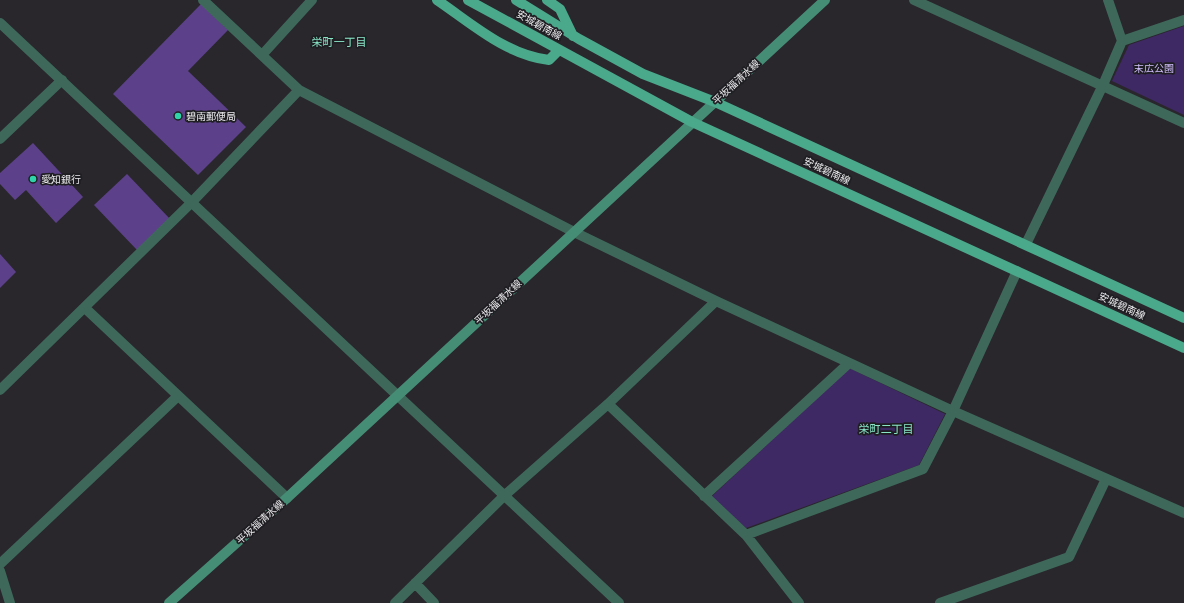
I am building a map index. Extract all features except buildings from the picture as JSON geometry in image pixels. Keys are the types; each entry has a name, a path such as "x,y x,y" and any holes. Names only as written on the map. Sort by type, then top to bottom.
{"main road":[{"path":"437,0 508,48 532,58 549,60 559,50"},
{"name":"安城碧南線","path":"468,0 692,122 1184,348"},
{"name":"安城碧南線","path":"516,0 573,36 643,74 715,102 1184,318"},
{"path":"547,0 560,9 573,36"},
{"name":"平坂福清水線","path":"169,603 287,498 825,0"}],"street":[{"path":"203,0 299,90 574,232 716,301 953,411 1184,513"},
{"path":"262,54 312,0"},
{"path":"914,0 1184,123"},
{"path":"1026,244 1103,85 1122,41 1108,0"},
{"path":"1122,41 1184,20"},
{"path":"0,23 619,603"},
{"path":"0,139 62,80"},
{"path":"0,390 192,203 299,90"},
{"path":"746,535 923,469 953,411 1017,271"},
{"path":"395,603 505,496 608,404 716,301"},
{"path":"85,308 287,498"},
{"path":"704,496 849,363"},
{"path":"0,564 178,396"},
{"path":"608,404 746,535 799,603"},
{"path":"940,603 1069,557 1106,479"},
{"path":"0,571 10,603"},
{"path":"415,583 434,603"}],"green space":[{"name":"末広公園","path":"1184,26 1184,115 1112,81 1129,45"},
{"path":"849,368 945,414 919,465 746,528 711,497"}],"place":[{"name":"碧南郵便局","path":"178,116"},
{"name":"愛知銀行","path":"33,179"}],"district":[{"name":"栄町一丁目","path":"339,42"},
{"name":"栄町二丁目","path":"886,429"}]}
